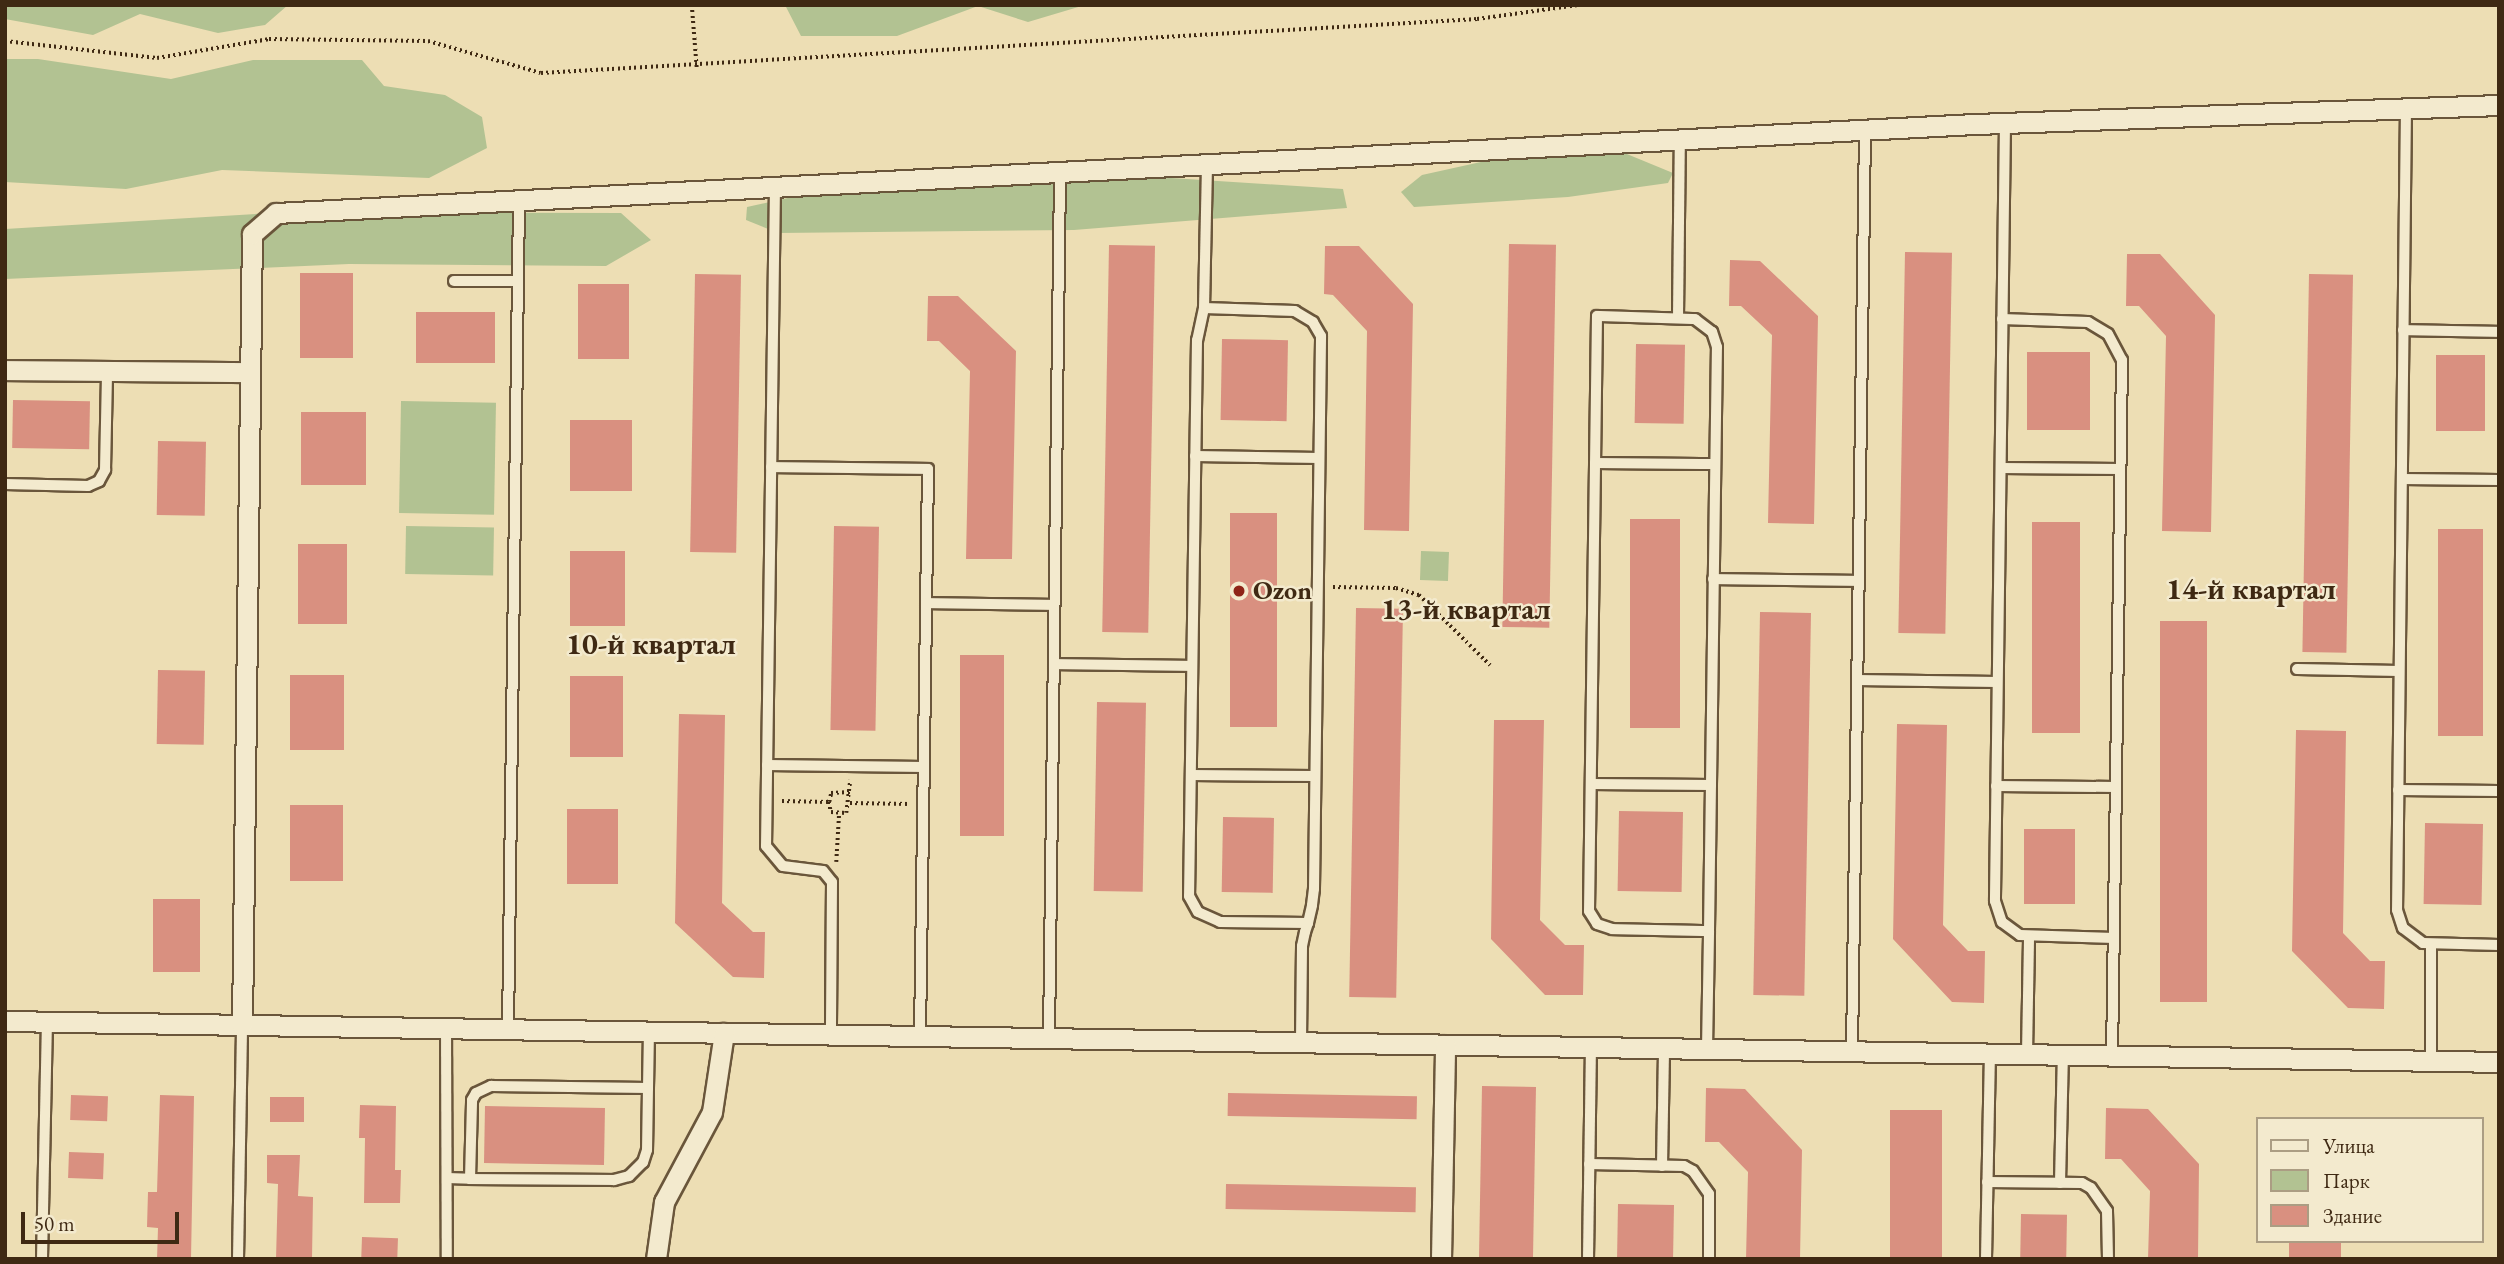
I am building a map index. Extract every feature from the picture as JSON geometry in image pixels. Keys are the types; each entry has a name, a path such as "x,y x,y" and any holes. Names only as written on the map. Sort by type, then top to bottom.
{"street":[{"path":"242,1025 252,234 268,216 284,212 1680,139 2406,106 2499,105"},
{"path":"5,369 250,372"},
{"path":"5,1021 2499,1062"},
{"path":"656,1259 664,1202 712,1112 724,1033"},
{"path":"1441,1259 1445,1045"}],"lane":[{"path":"2406,106 2397,910 2408,934 2431,945 2499,945"},
{"path":"2005,123 1997,682 1997,912 2012,930 2029,937 2114,938"},
{"path":"1852,1051 1865,130"},
{"path":"1678,317 1680,139"},
{"path":"1207,164 1204,308 1197,334 1189,895 1198,912 1220,922 1308,923"},
{"path":"1049,1038 1060,172"},
{"path":"775,186 766,801 770,855 783,866 813,869 829,876 833,889 831,1035"},
{"path":"508,1030 519,200"},
{"path":"454,281 518,282"},
{"path":"1204,308 1284,309 1313,322 1321,337 1314,889 1302,946 1301,1042"},
{"path":"1707,1049 1709,931 1711,785 1713,579 1717,347 1705,324 1678,317 1597,316 1591,784 1592,918 1612,929 1709,931"},
{"path":"2003,319 2088,322 2116,344 2122,360 2112,1056"},
{"path":"2403,330 2499,332"},
{"path":"5,484 88,486 99,481 105,470 107,371"},
{"path":"1195,456 1320,458"},
{"path":"1595,463 1715,464"},
{"path":"771,467 928,469 920,1036"},
{"path":"2001,468 2120,469"},
{"path":"2402,479 2499,480"},
{"path":"1713,579 1859,581"},
{"path":"926,603 1054,605"},
{"path":"1054,664 1192,666"},
{"path":"2297,670 2399,671"},
{"path":"1857,680 1997,682"},
{"path":"767,765 924,767"},
{"path":"1191,775 1315,776"},
{"path":"1591,784 1711,785"},
{"path":"1996,786 2116,787"},
{"path":"2398,790 2499,791"},
{"path":"2027,1054 2029,937"},
{"path":"2431,945 2431,1061"},
{"path":"42,1259 47,1022"},
{"path":"238,1259 242,1025"},
{"path":"446,1028 447,1259"},
{"path":"447,1178 614,1180 629,1176 643,1162 646,1150 649,1032"},
{"path":"1588,1259 1591,1047"},
{"path":"1662,1166 1664,1048"},
{"path":"1986,1259 1990,1054"},
{"path":"2060,1183 2063,1055"},
{"path":"470,1179 472,1100 483,1087 648,1088"},
{"path":"1589,1164 1684,1166 1706,1185 1710,1203 1709,1259"},
{"path":"1987,1182 2082,1184 2104,1202 2108,1259"}],"path":[{"path":"692,5 697,68"},
{"path":"5,41 157,58 269,39 428,41 541,73 697,68 1477,19 1578,5"},
{"path":"1318,587 1409,590 1490,665"},
{"path":"850,766 850,792 850,803 849,811 830,811 831,793 850,792"},
{"path":"766,801 829,802"},
{"path":"850,803 924,804"},
{"path":"829,876 839,853 839,812"}],"green space":[{"path":"5,5 288,5 265,25 218,33 140,14 93,35 5,19"},
{"path":"785,5 1085,5 1028,22 978,6 897,36 801,36"},
{"path":"5,59 38,59 171,79 253,60 362,60 384,86 445,95 482,117 487,148 429,178 222,170 126,189 5,182"},
{"path":"1622,152 1673,173 1668,183 1568,197 1414,207 1401,192 1422,175 1508,156"},
{"path":"1171,178 1343,189 1347,208 1074,230 778,233 746,220 747,207 819,191"},
{"path":"288,212 621,213 651,240 606,266 349,264 5,279 5,229"},
{"path":"401,401 496,403 494,515 399,513"},
{"path":"406,526 494,528 493,576 405,574"},
{"path":"1421,551 1449,552 1448,581 1420,580"}],"building":[{"path":"1509,244 1556,245 1549,628 1502,627"},
{"path":"1109,245 1155,246 1148,633 1102,632"},
{"path":"1325,246 1359,246 1413,304 1409,531 1364,530 1367,331 1333,295 1324,294"},
{"path":"1905,252 1952,253 1945,634 1898,633"},
{"path":"2127,254 2160,254 2215,315 2211,532 2162,531 2166,336 2139,306 2126,306"},
{"path":"1730,260 1760,261 1818,316 1814,524 1768,523 1772,335 1741,306 1729,306"},
{"path":"300,273 353,273 353,358 300,358"},
{"path":"695,274 741,275 736,553 690,552"},
{"path":"2309,274 2353,275 2346,653 2302,652"},
{"path":"578,284 629,284 629,359 578,359"},
{"path":"928,296 958,296 1016,351 1012,559 966,559 970,371 939,341 927,341"},
{"path":"416,312 495,312 495,363 416,363"},
{"path":"1222,339 1288,340 1287,421 1221,420"},
{"path":"1636,344 1685,345 1684,424 1635,423"},
{"path":"2027,352 2090,352 2090,430 2027,430"},
{"path":"2436,355 2485,355 2485,431 2436,431"},
{"path":"13,400 90,401 89,449 12,448"},
{"path":"301,412 366,412 366,485 301,485"},
{"path":"570,420 632,420 632,491 570,491"},
{"path":"158,441 206,442 205,516 157,515"},
{"path":"1230,513 1277,513 1277,727 1230,727"},
{"path":"1630,519 1680,519 1680,728 1630,728"},
{"path":"2032,522 2080,522 2080,733 2032,733"},
{"path":"834,526 879,527 875,731 830,730"},
{"path":"2438,529 2483,529 2483,736 2438,736"},
{"path":"298,544 347,544 347,624 298,624"},
{"path":"570,551 625,551 625,626 570,626"},
{"path":"1356,608 1403,609 1396,998 1349,997"},
{"path":"1760,612 1811,613 1804,996 1753,995"},
{"path":"2160,621 2207,621 2207,1002 2160,1002"},
{"path":"960,655 1004,655 1004,836 960,836"},
{"path":"158,670 205,671 204,745 157,744"},
{"path":"290,675 344,675 344,750 290,750"},
{"path":"570,676 623,676 623,757 570,757"},
{"path":"1097,702 1146,703 1143,892 1094,891"},
{"path":"679,714 725,715 722,903 753,932 765,932 764,978 733,977 675,923"},
{"path":"1494,720 1544,720 1540,920 1565,945 1584,945 1583,995 1545,995 1491,939"},
{"path":"1897,724 1947,725 1943,925 1968,951 1985,951 1984,1003 1952,1002 1893,939"},
{"path":"2296,730 2346,731 2343,933 2370,961 2385,961 2384,1009 2348,1008 2292,951"},
{"path":"290,805 343,805 343,881 290,881"},
{"path":"567,809 618,809 618,884 567,884"},
{"path":"1619,811 1683,812 1682,892 1618,891"},
{"path":"1223,817 1274,818 1273,893 1222,892"},
{"path":"2425,823 2483,824 2482,905 2424,904"},
{"path":"2024,829 2075,829 2075,904 2024,904"},
{"path":"153,899 200,899 200,972 153,972"},
{"path":"1482,1086 1536,1087 1533,1259 1479,1259"},
{"path":"1706,1088 1745,1089 1802,1150 1800,1259 1746,1259 1748,1172 1719,1142 1705,1142"},
{"path":"1228,1093 1417,1096 1417,1119 1228,1116"},
{"path":"71,1095 108,1096 107,1121 70,1120"},
{"path":"160,1095 194,1096 191,1259 157,1259 158,1228 147,1227 148,1192 157,1192"},
{"path":"270,1097 304,1097 304,1122 270,1122"},
{"path":"360,1105 396,1106 395,1170 401,1170 400,1203 364,1203 365,1138 359,1138"},
{"path":"485,1106 605,1108 604,1165 484,1163"},
{"path":"2106,1108 2148,1109 2199,1164 2198,1259 2148,1259 2150,1191 2121,1159 2105,1159"},
{"path":"1890,1110 1942,1110 1942,1259 1890,1259"},
{"path":"69,1152 104,1153 103,1179 68,1178"},
{"path":"267,1155 300,1155 298,1196 313,1197 312,1259 276,1259 278,1184 267,1183"},
{"path":"1226,1184 1416,1187 1416,1212 1226,1209"},
{"path":"1618,1204 1674,1205 1673,1259 1617,1259"},
{"path":"2021,1214 2067,1215 2066,1259 2020,1259"},
{"path":"362,1237 398,1238 397,1259 361,1259"},
{"path":"2289,1243 2341,1243 2341,1259 2289,1259"}],"place":[{"name":"Ozon","path":"1239,591"}],"district":[{"name":"14-й квартал","path":"2251,589"},
{"name":"13-й квартал","path":"1466,609"},
{"name":"10-й квартал","path":"651,644"}]}
